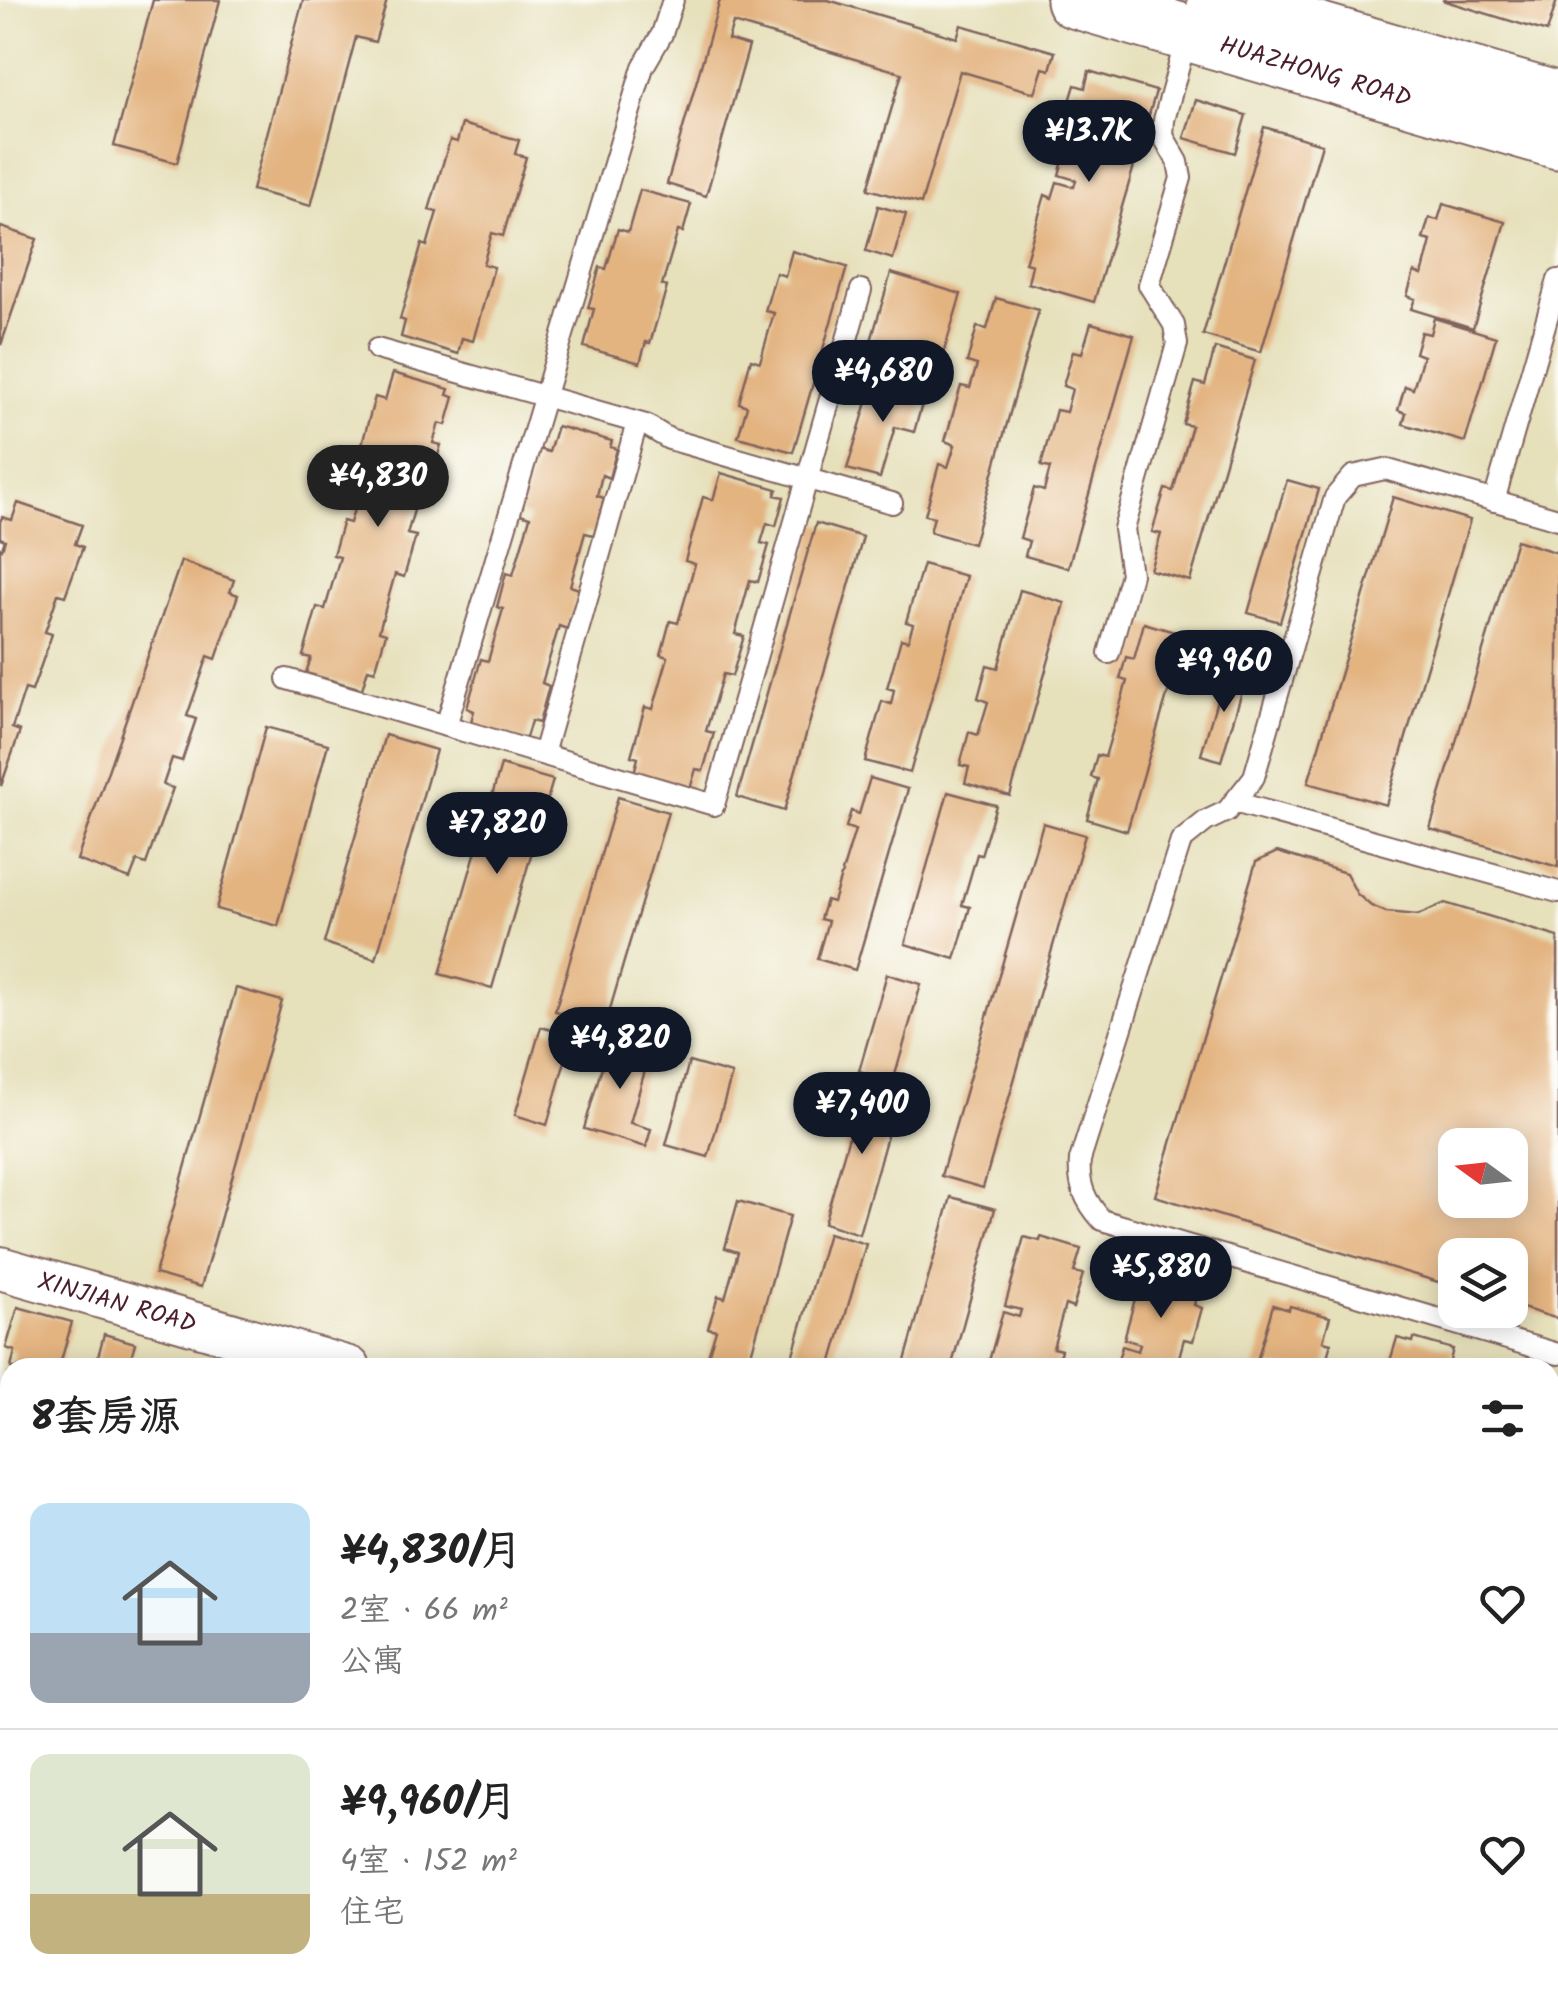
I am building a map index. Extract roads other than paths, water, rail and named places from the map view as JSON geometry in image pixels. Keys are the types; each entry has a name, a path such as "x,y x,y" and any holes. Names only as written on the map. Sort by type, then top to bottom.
{"main road":[{"name":"HUAZHONG ROAD","path":"1074,0 1201,16 1558,100"},
{"name":"HUAZHONG ROAD","path":"1201,16 1558,141"}],"street":[{"name":"XINJIAN ROAD","path":"0,1268 314,1358"}],"lane":[{"path":"446,726 642,67 662,34 673,0"},
{"path":"1109,653 1132,574 1124,529 1177,344 1174,325 1150,285 1181,178 1178,162 1163,136 1164,120 1201,16"},
{"path":"1494,500 1558,280"},
{"path":"287,679 714,805 861,290"},
{"path":"377,348 646,425 669,440 892,503"},
{"path":"543,754 638,423"},
{"path":"1558,519 1385,469 1353,476 1335,497 1254,778 1226,811 1180,840 1080,1160 1078,1179 1088,1204 1102,1220 1558,1354"},
{"path":"1234,802 1558,892"}]}
